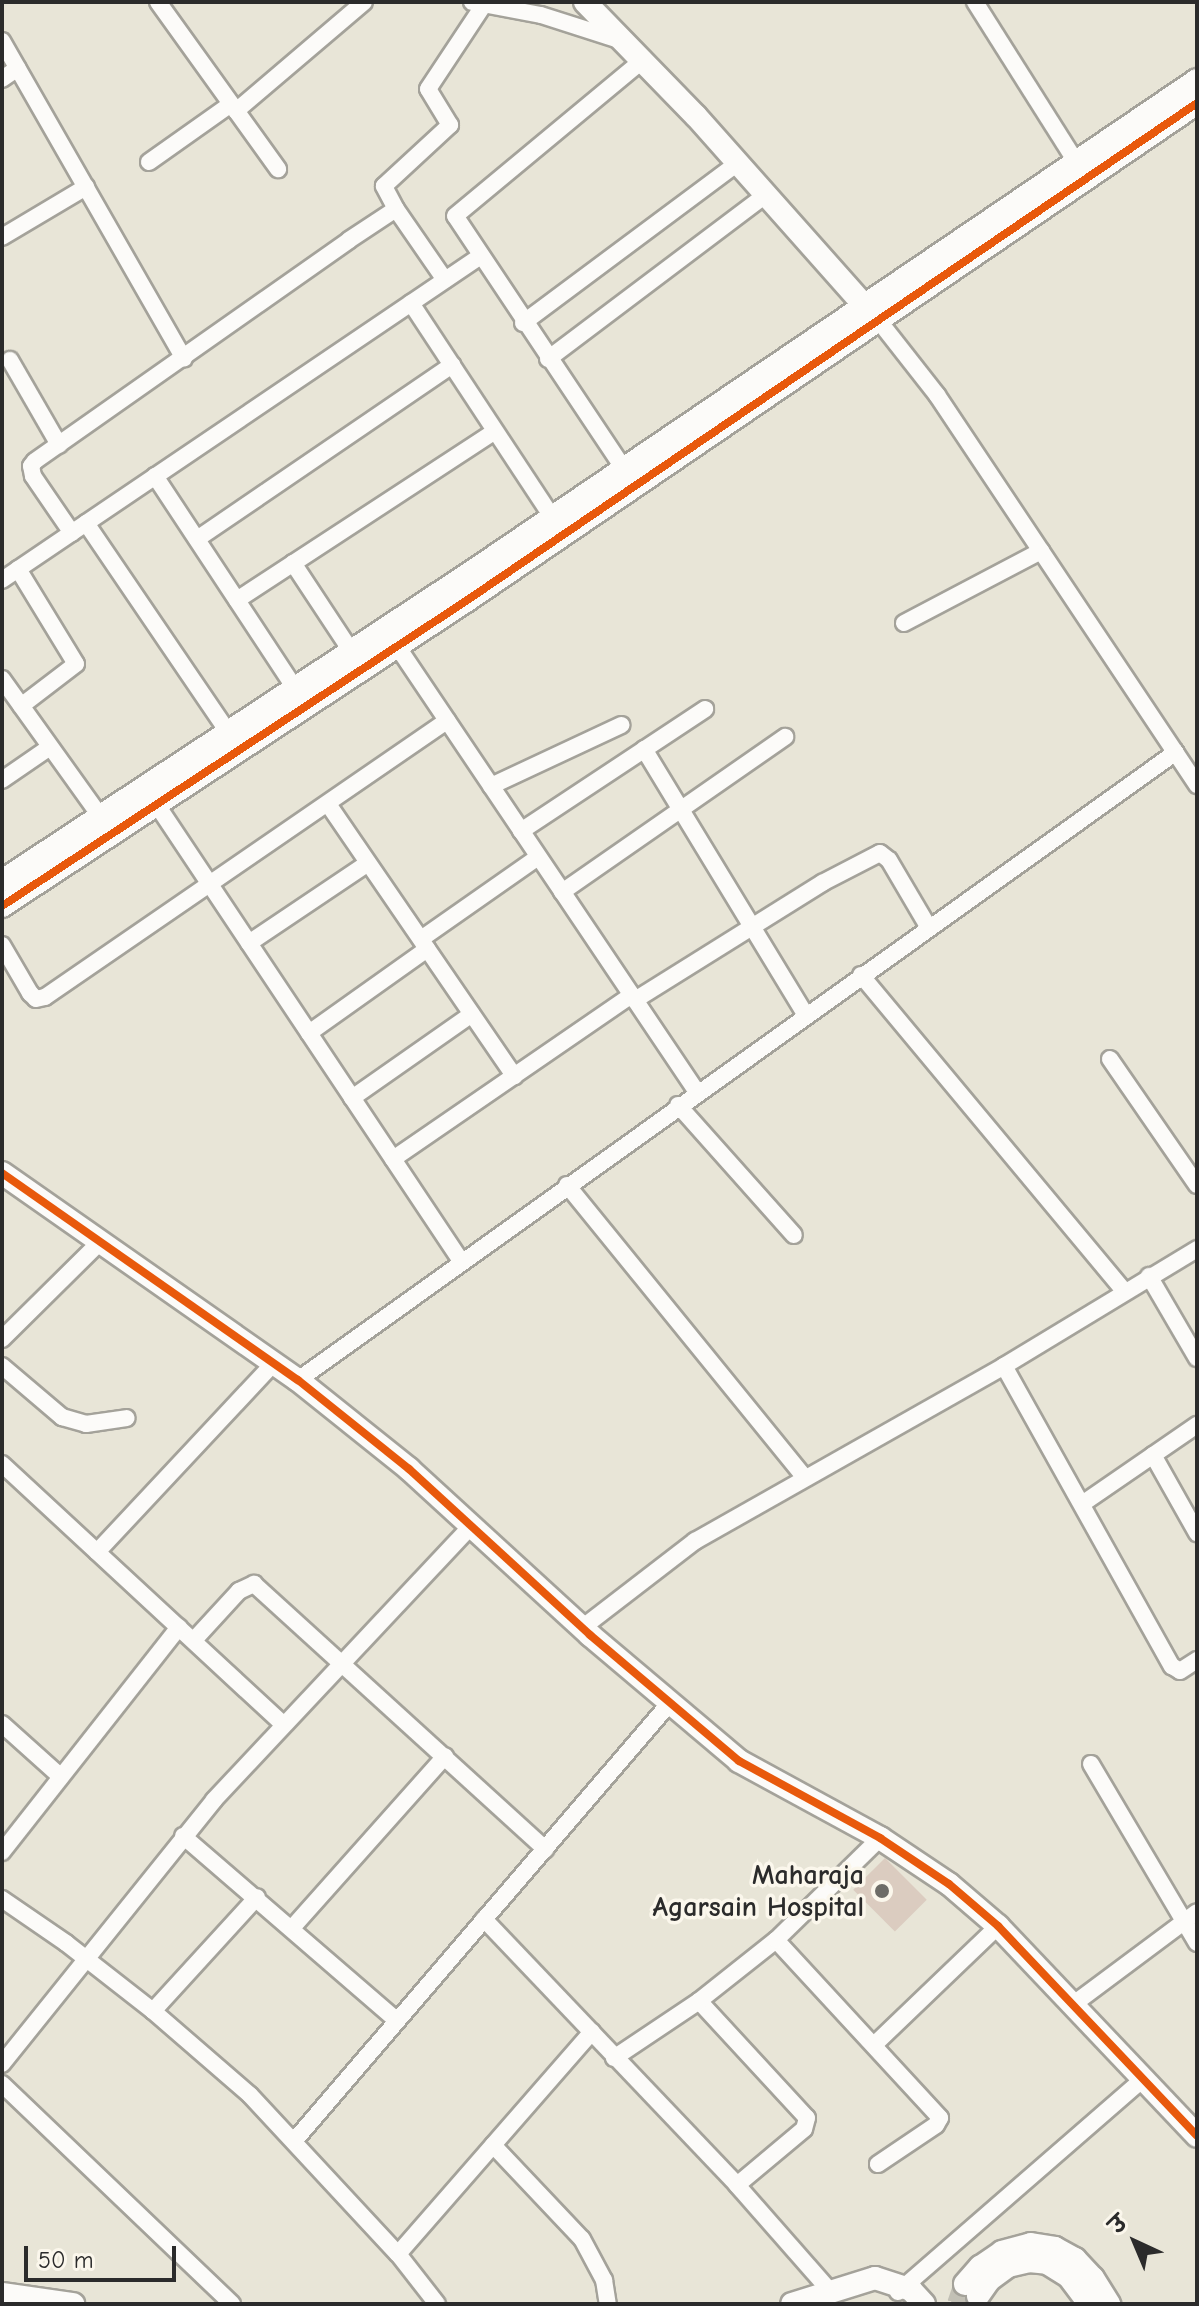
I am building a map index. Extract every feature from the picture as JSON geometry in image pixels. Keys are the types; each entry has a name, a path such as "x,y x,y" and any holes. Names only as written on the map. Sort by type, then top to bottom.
{"street":[{"path":"158,2 278,169"},
{"path":"149,162 234,108 364,2"},
{"path":"585,2 738,163 871,313 937,395 1197,785"},
{"path":"975,2 1076,162"},
{"path":"445,280 396,209 384,186 450,125 428,89 479,3 541,15 624,42"},
{"path":"2,41 184,359"},
{"path":"629,478 479,257 457,221 457,213 642,61"},
{"path":"2,79 18,68"},
{"path":"871,313 1076,162 1197,80"},
{"path":"2,881 100,816 150,795 629,478 871,313 1197,103"},
{"path":"523,323 738,163"},
{"path":"2,237 86,187"},
{"path":"548,359 766,195"},
{"path":"72,533 31,471 35,461 396,209"},
{"path":"2,580 479,257"},
{"path":"411,303 552,517"},
{"path":"10,360 59,445"},
{"path":"197,539 452,365"},
{"path":"237,600 495,431"},
{"path":"155,476 295,688"},
{"path":"2,906 228,732 351,651 391,637 552,517 629,478"},
{"path":"86,523 228,732"},
{"path":"904,623 1041,551"},
{"path":"293,563 351,651"},
{"path":"18,569 76,664 21,706"},
{"path":"391,637 697,1092"},
{"path":"2,679 100,816"},
{"path":"521,831 705,709"},
{"path":"2,945 30,993 40,999 447,721"},
{"path":"491,786 621,725"},
{"path":"562,892 785,737"},
{"path":"2,780 50,747"},
{"path":"644,749 806,1015"},
{"path":"298,1380 678,1105 1176,752"},
{"path":"150,795 461,1261"},
{"path":"328,804 514,1076"},
{"path":"393,1159 633,997 880,853 889,860 929,928"},
{"path":"309,1033 538,857"},
{"path":"249,943 368,863"},
{"path":"861,975 1124,1291"},
{"path":"352,1098 472,1014"},
{"path":"1110,1059 1197,1185"},
{"path":"678,1105 794,1235"},
{"path":"2,1174 298,1380 409,1469 582,1628 739,1761 880,1838 949,1884 998,1926 1141,2081 1197,2136"},
{"path":"567,1185 804,1477"},
{"path":"2,1339 101,1241"},
{"path":"582,1628 695,1541 1004,1366 1197,1249"},
{"path":"1149,1276 1197,1358"},
{"path":"97,1552 274,1363"},
{"path":"2,1366 62,1417 86,1424 127,1418"},
{"path":"1004,1366 1172,1666 1180,1671 1197,1660"},
{"path":"1082,1504 1197,1425"},
{"path":"1153,1455 1197,1533"},
{"path":"2,1464 283,1724"},
{"path":"2,2064 183,1836 283,1724 471,1526"},
{"path":"194,1640 239,1591 254,1584 545,1849"},
{"path":"2,1852 179,1627"},
{"path":"295,2140 669,1704"},
{"path":"2,1724 61,1777"},
{"path":"292,1928 445,1756"},
{"path":"1091,1764 1191,1917 1197,1943"},
{"path":"183,1836 397,2021"},
{"path":"614,2058 699,2001 776,1940 880,1838"},
{"path":"153,2011 257,1897"},
{"path":"2,1899 153,2011 250,2095 398,2254 437,2304"},
{"path":"1071,2006 1191,1917"},
{"path":"484,1919 737,2185 831,2292"},
{"path":"874,2045 998,1926"},
{"path":"776,1940 940,2118 936,2125 878,2164"},
{"path":"699,2001 807,2118 804,2129 737,2185"},
{"path":"398,2254 592,2032"},
{"path":"897,2292 1141,2081"},
{"path":"2,2084 232,2304"},
{"path":"493,2145 582,2239 604,2280 608,2304"},
{"path":"1089,2304 1069,2277 1047,2263 1029,2261 1008,2266 972,2290 980,2267 1002,2252 1031,2244 1055,2248 1075,2259 1093,2278 1109,2304"},
{"path":"792,2304 875,2278 924,2304"},
{"path":"2,2294 73,2304"}],"building":[{"path":"885,1858 927,1900 895,1932 853,1890"}],"tunnel":[{"path":"958,2304 965,2284"}],"cycle path":[{"path":"2,906 466,601 1197,103"},
{"path":"2,1173 298,1380 409,1469 590,1635 739,1761 880,1838 949,1884 998,1926 1197,2136"}],"place":[{"name":"Maharaja Agarsain Hospital","path":"882,1891"}]}
